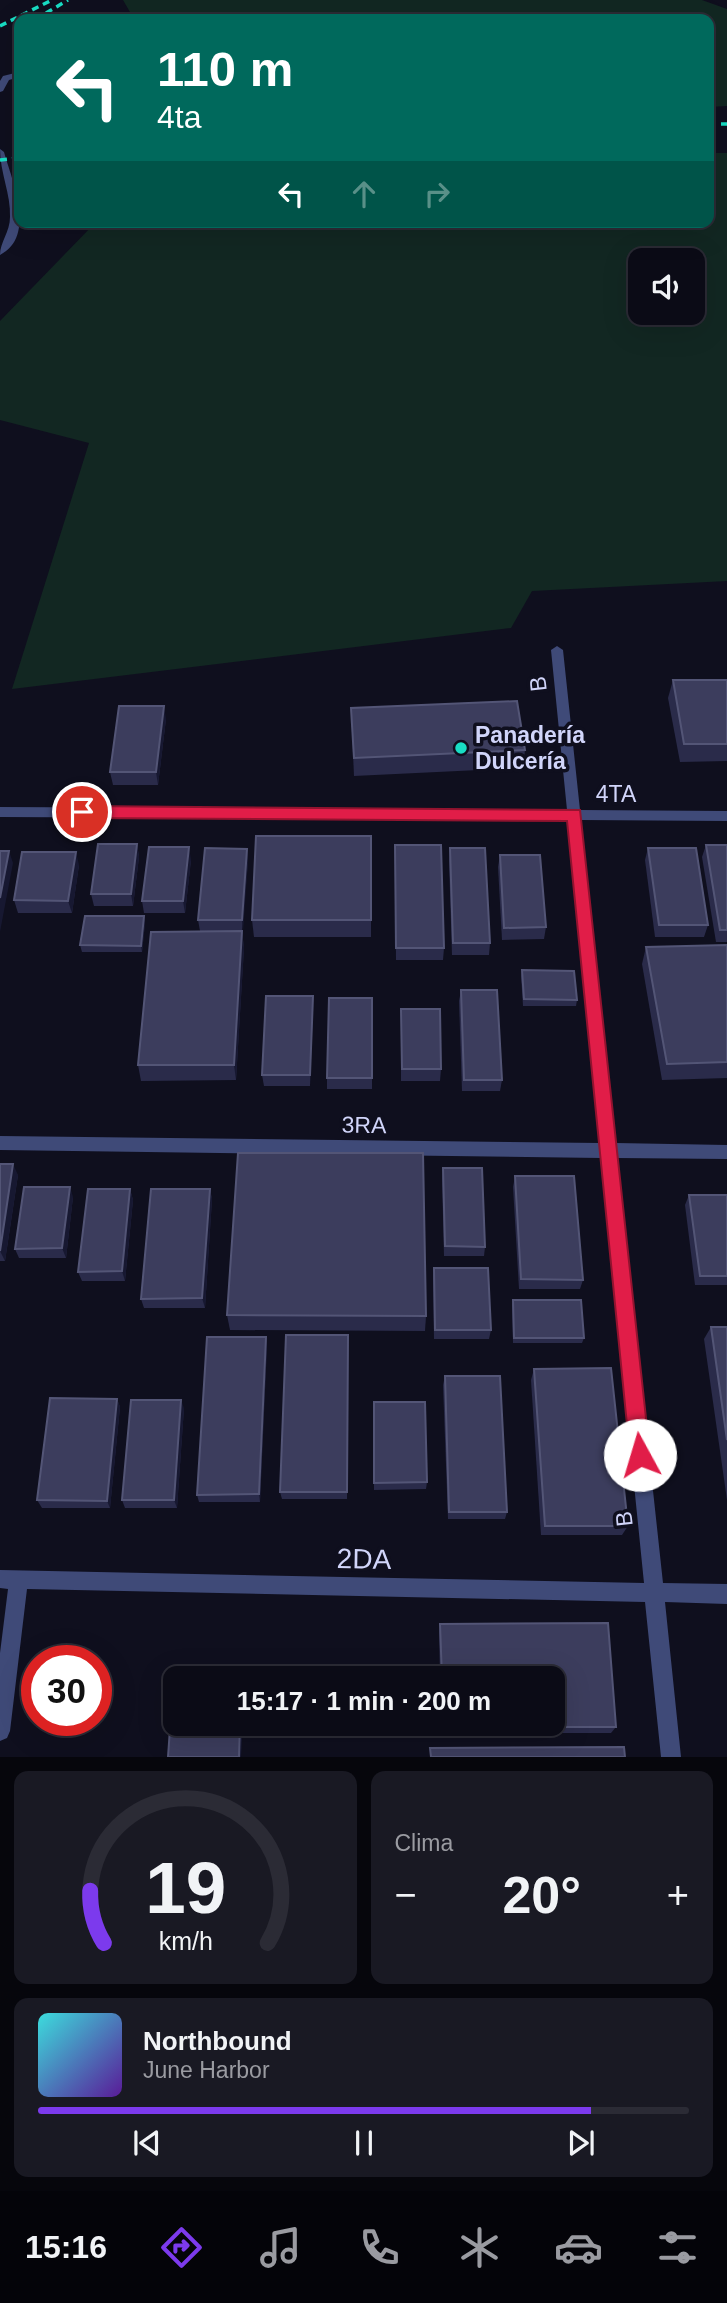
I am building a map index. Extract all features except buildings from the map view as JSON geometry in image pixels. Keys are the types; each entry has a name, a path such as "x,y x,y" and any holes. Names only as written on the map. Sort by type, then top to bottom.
{"street":[{"path":"0,89 6,78 14,76"},
{"path":"0,152 14,206"},
{"path":"0,252 16,228"},
{"name":"B","path":"557,650 671,1757"},
{"name":"4TA","path":"0,812 727,816"},
{"name":"3RA","path":"0,1143 727,1152"},
{"path":"0,1731 10,1579"},
{"name":"2DA","path":"10,1579 727,1594"}],"green space":[{"path":"123,0 702,0 727,9 727,106 714,107 714,14 131,14"},
{"path":"714,153 727,153 727,581 532,591 511,628 12,689 89,443 0,420 0,321 90,228 714,228"}],"railway":[{"path":"24,14 52,0"},
{"path":"46,13 68,0"},
{"path":"0,26 14,19"},
{"path":"714,124 727,124"},
{"path":"0,160 14,159"}],"place":[{"name":"Panadería Dulcería","path":"461,748"}],"route":[{"path":"82,812 574,815 640,1455"}]}
